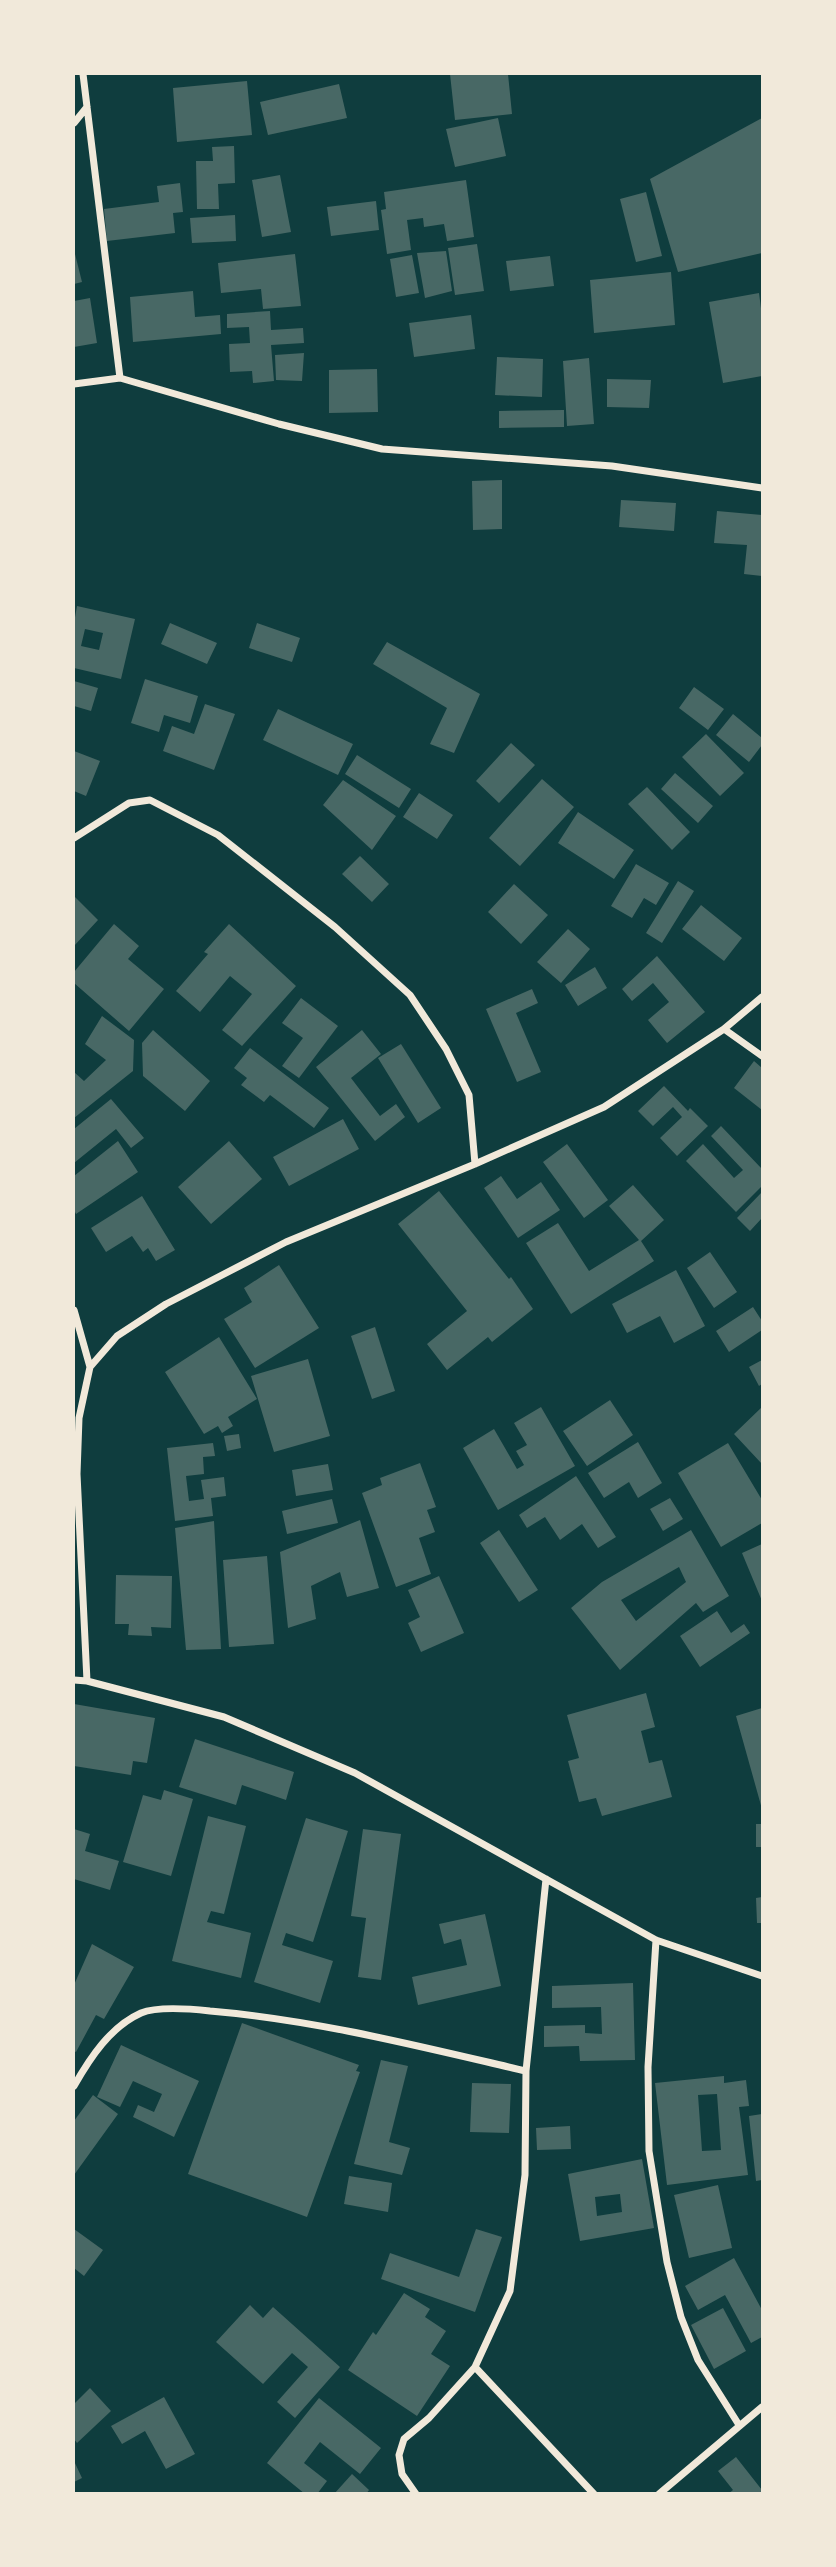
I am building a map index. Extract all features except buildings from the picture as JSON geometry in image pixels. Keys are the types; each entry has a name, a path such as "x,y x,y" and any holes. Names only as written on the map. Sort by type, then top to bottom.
{"street":[{"path":"83,74 120,378"},
{"path":"74,123 88,107"},
{"path":"74,384 120,378 279,424 382,449 612,466 762,488"},
{"path":"74,838 128,803 150,800 218,835 335,927 410,995 446,1049 469,1095 475,1164"},
{"path":"90,1367 117,1336 166,1304 286,1242 604,1107 724,1029 762,997"},
{"path":"724,1029 762,1056"},
{"path":"74,1310 90,1367 79,1418 77,1474 87,1681"},
{"path":"74,1680 87,1681 224,1717 355,1773 656,1940 762,1976"},
{"path":"416,2494 402,2473 399,2455 404,2439 429,2418 475,2367 510,2291 525,2175 526,2071 546,1879"},
{"path":"656,1940 649,2067 649,2151 667,2262 681,2317 698,2360 739,2425"},
{"path":"74,2086 77,2070 108,2035 143,2012 182,2009 263,2015 526,2071"},
{"path":"475,2367 594,2494"},
{"path":"659,2494 762,2407"}]}
